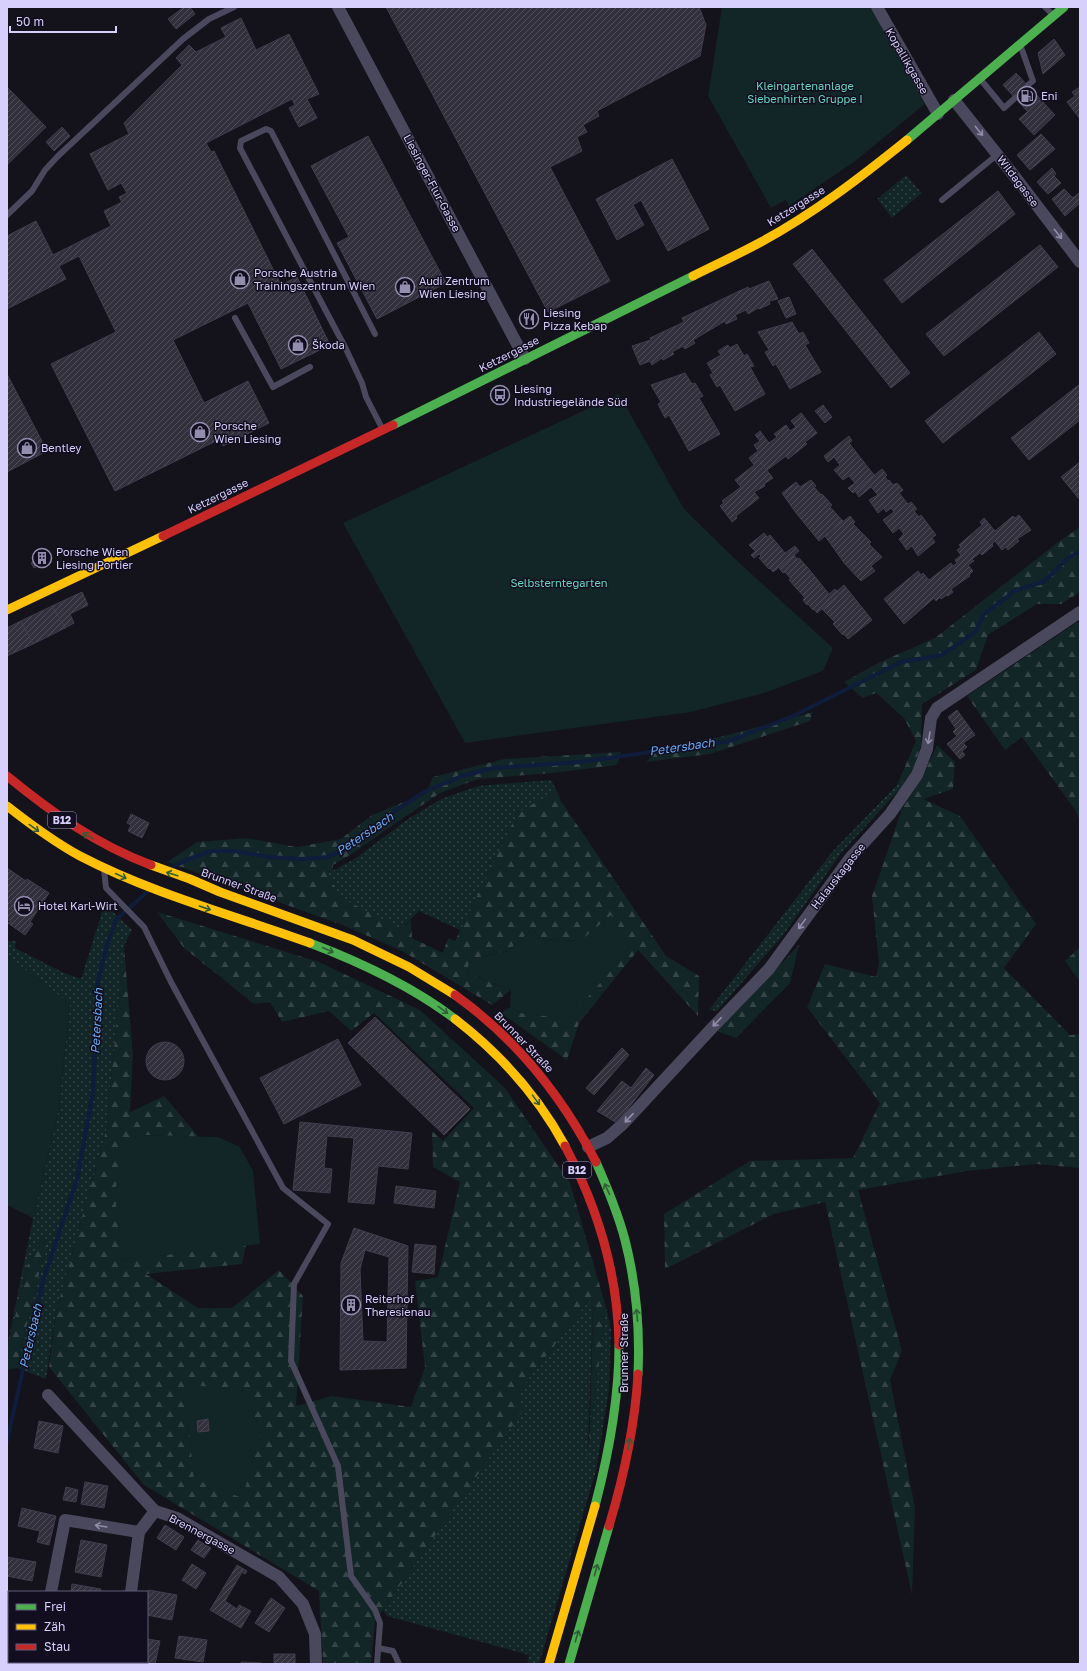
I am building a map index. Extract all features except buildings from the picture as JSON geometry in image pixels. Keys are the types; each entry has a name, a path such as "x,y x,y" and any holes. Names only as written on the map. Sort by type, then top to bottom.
{"main road":[{"name":"Ketzergasse","path":"7,610 383,430 761,242 794,223 850,185 938,114 1064,7"},
{"name":"Brunner Straße","path":"7,776 43,806 70,825 117,851 155,868 188,879 220,893 325,929 402,963 463,1000 500,1031 537,1070 561,1103 588,1147 612,1200 624,1236 633,1278 638,1319 636,1400 630,1443 619,1492 569,1664"},
{"name":"Brunner Straße","path":"7,806 54,841 104,868 138,884 321,947 406,986 440,1008 471,1031 500,1059 526,1088 548,1116 590,1197 599,1223 613,1274 617,1304 619,1373 615,1413 599,1491 549,1664"}],"street":[{"name":"Liesinger-Flur-Gasse","path":"338,7 525,359"},
{"name":"Kopallikgasse","path":"877,7 938,114"},
{"name":"Wildagasse","path":"954,100 998,154 1080,262"},
{"name":"Halauskagasse","path":"588,1147 607,1138 623,1124 769,969 850,858 890,814 917,775 927,749 931,718 937,708 1080,612"},
{"name":"Brennergasse","path":"48,1395 155,1511 177,1518 279,1577 303,1604 315,1634 316,1664"},
{"path":"131,1591 139,1532 155,1511"},
{"path":"51,1591 65,1520 139,1532"}],"lane":[{"path":"7,215 32,191 45,170 58,156 184,39 209,19 234,7"},
{"path":"1045,7 1054,16"},
{"path":"1020,45 1032,81 1028,85"},
{"path":"980,78 1004,108 1015,98"},
{"path":"375,334 271,131 266,128 241,141 240,148 346,349 362,383 366,397 383,430"},
{"path":"942,200 998,154"},
{"path":"235,318 272,387 310,367"},
{"path":"104,868 106,888 144,927 171,982 283,1188 328,1224 294,1284 291,1361 338,1466 351,1576 375,1610 380,1623 378,1664"},
{"path":"378,1648 393,1651 399,1664"}],"green space":[{"name":"Kleingartenanlage Siebenhirten Gruppe I","path":"722,7 870,7 925,104 854,162 789,206 786,200 771,208 708,96"},
{"path":"906,175 922,193 892,218 877,199"},
{"name":"Selbsterntegarten","path":"619,394 684,509 734,558 833,648 823,671 764,693 691,712 465,743 343,523"},
{"path":"1080,527 1080,592 1061,604 1037,604 988,635 976,670 922,704 921,745 911,777 897,785 916,741 904,718 876,693 863,698 844,682 880,662 935,638 1057,543"},
{"path":"1076,623 1080,623 1080,823 1076,811 1022,737 1005,750 967,696"},
{"path":"813,712 810,721 710,754 646,762 661,747 720,737"},
{"path":"937,745 955,762 953,789 923,799 960,816 1036,924 1004,968 1070,1035 1080,1034 1080,1168 1036,1164 967,1171 858,1190 902,1351 890,1380 915,1508 912,1595 825,1202 774,1214 665,1269 664,1214 750,1161 853,1158 880,1103 807,1007 825,964 876,977 879,963 872,896 902,809 921,780"},
{"path":"621,752 617,765 552,773 478,779 440,793 333,865 333,871 327,874 340,897 401,929 411,920 412,938 443,953 448,938 455,941 518,812 557,791 561,801 666,956 699,976 698,1016 638,950 579,1023 567,1060 501,1013 510,1007 520,1013 580,941 541,939 533,929 508,951 470,959 467,973 511,990 492,1005 402,951 345,926 167,862 197,842 247,838 296,847 341,839 372,815 426,793 433,777 504,759"},
{"path":"911,777 842,852 784,934 717,1011 709,1010 832,852 897,785"},
{"path":"551,780 557,791 523,866 460,930 419,911 401,929 293,898 327,874 356,858 408,819 441,799 478,786"},
{"path":"110,909 132,930 124,946 106,1131 56,1312 46,1379 17,1368 41,1265 48,1246 44,1235 27,1266 7,1351 7,1347 33,1218 58,1114 70,1004 7,956 7,941 16,941 15,948 62,972 81,979 102,912"},
{"path":"157,912 319,962 420,1010 505,1088 570,1183 606,1307 587,1461 590,1426 593,1309 589,1300 517,1394 524,1409 375,1621 371,1664 323,1664 319,1591 144,1485 49,1367 56,1312 106,1131 124,946 133,1055 130,1112 164,1096 199,1137 145,1135 121,1260 246,1245 242,1264 146,1274 198,1308 232,1308 279,1270 303,1296 296,1406 332,1396 411,1407 425,1367 415,1281 438,1277 460,1182 433,1167 432,1131 443,1141 474,1108 374,1013 351,1031 329,1011 282,1022 270,1002 254,1004 184,948"},
{"path":"611,915 631,947 569,1019 520,1013 510,1007 511,990 467,973 470,959 508,951 533,929 541,939 580,941"},
{"path":"799,945 790,983 736,1038 717,1031"},
{"path":"1080,947 1080,982 1065,961"},
{"path":"7,956 70,1004 58,1114 33,1218 7,1205"},
{"path":"145,1135 218,1137 240,1147 253,1171 260,1244 121,1260 115,1192 125,1145"},
{"path":"44,1235 48,1246 41,1265 17,1368 7,1370 7,1351 27,1266"},
{"path":"589,1300 593,1309 588,1449 606,1307 611,1330 609,1390 596,1471 539,1664 527,1664 529,1655 387,1616 383,1610 523,1409 517,1394"},
{"path":"184,1384 245,1391 261,1435 242,1498 194,1479"}],"waterway":[{"name":"Petersbach","path":"173,867 186,860 211,851 235,851 269,857 302,859 328,857 347,848 399,808 426,791 462,776 493,768 580,762 729,741 793,716 901,662 942,655 975,632 984,614 1016,590 1043,582 1069,557 1080,552"},
{"name":"Petersbach","path":"7,1441 43,1281 77,1179 93,1092 98,982 106,949 116,920 148,891"}],"traffic: fast":[{"path":"907,140 1064,7"},
{"path":"393,425 693,276"},
{"path":"310,943 348,958 386,976 422,996 455,1019"},
{"path":"596,1162 616,1210 629,1256 636,1307 638,1374"},
{"path":"595,1506 605,1466 615,1406 619,1366 619,1345"},
{"path":"569,1664 609,1526"}],"traffic: slow":[{"path":"693,276 753,246 818,207 907,140"},
{"path":"7,610 163,536"},
{"path":"7,806 61,845 108,870 165,893 310,943"},
{"path":"151,865 220,892 353,940 409,967 455,995"},
{"path":"455,1019 487,1046 516,1076 543,1110 565,1146"},
{"path":"549,1664 595,1506"}],"traffic: jam":[{"path":"163,536 393,425"},
{"path":"7,776 58,815 93,838 151,865"},
{"path":"455,995 498,1030 535,1070 568,1114 596,1162"},
{"path":"565,1146 587,1193 604,1242 615,1293 619,1345"},
{"path":"609,1526 628,1451 637,1394 638,1374"}],"place":[{"name":"Eni","path":"1027,96"},
{"name":"Porsche Austria Trainingszentrum Wien","path":"240,279"},
{"name":"Audi Zentrum Wien Liesing","path":"405,287"},
{"name":"Liesing Pizza Kebap","path":"529,319"},
{"name":"Škoda","path":"298,345"},
{"name":"Liesing Industriegelände Süd","path":"500,395"},
{"name":"Porsche Wien Liesing","path":"200,432"},
{"name":"Bentley","path":"27,448"},
{"name":"Porsche Wien Liesing Portier","path":"42,558"},
{"name":"Hotel Karl-Wirt","path":"24,906"},
{"name":"Reiterhof Theresienau","path":"351,1305"}]}
